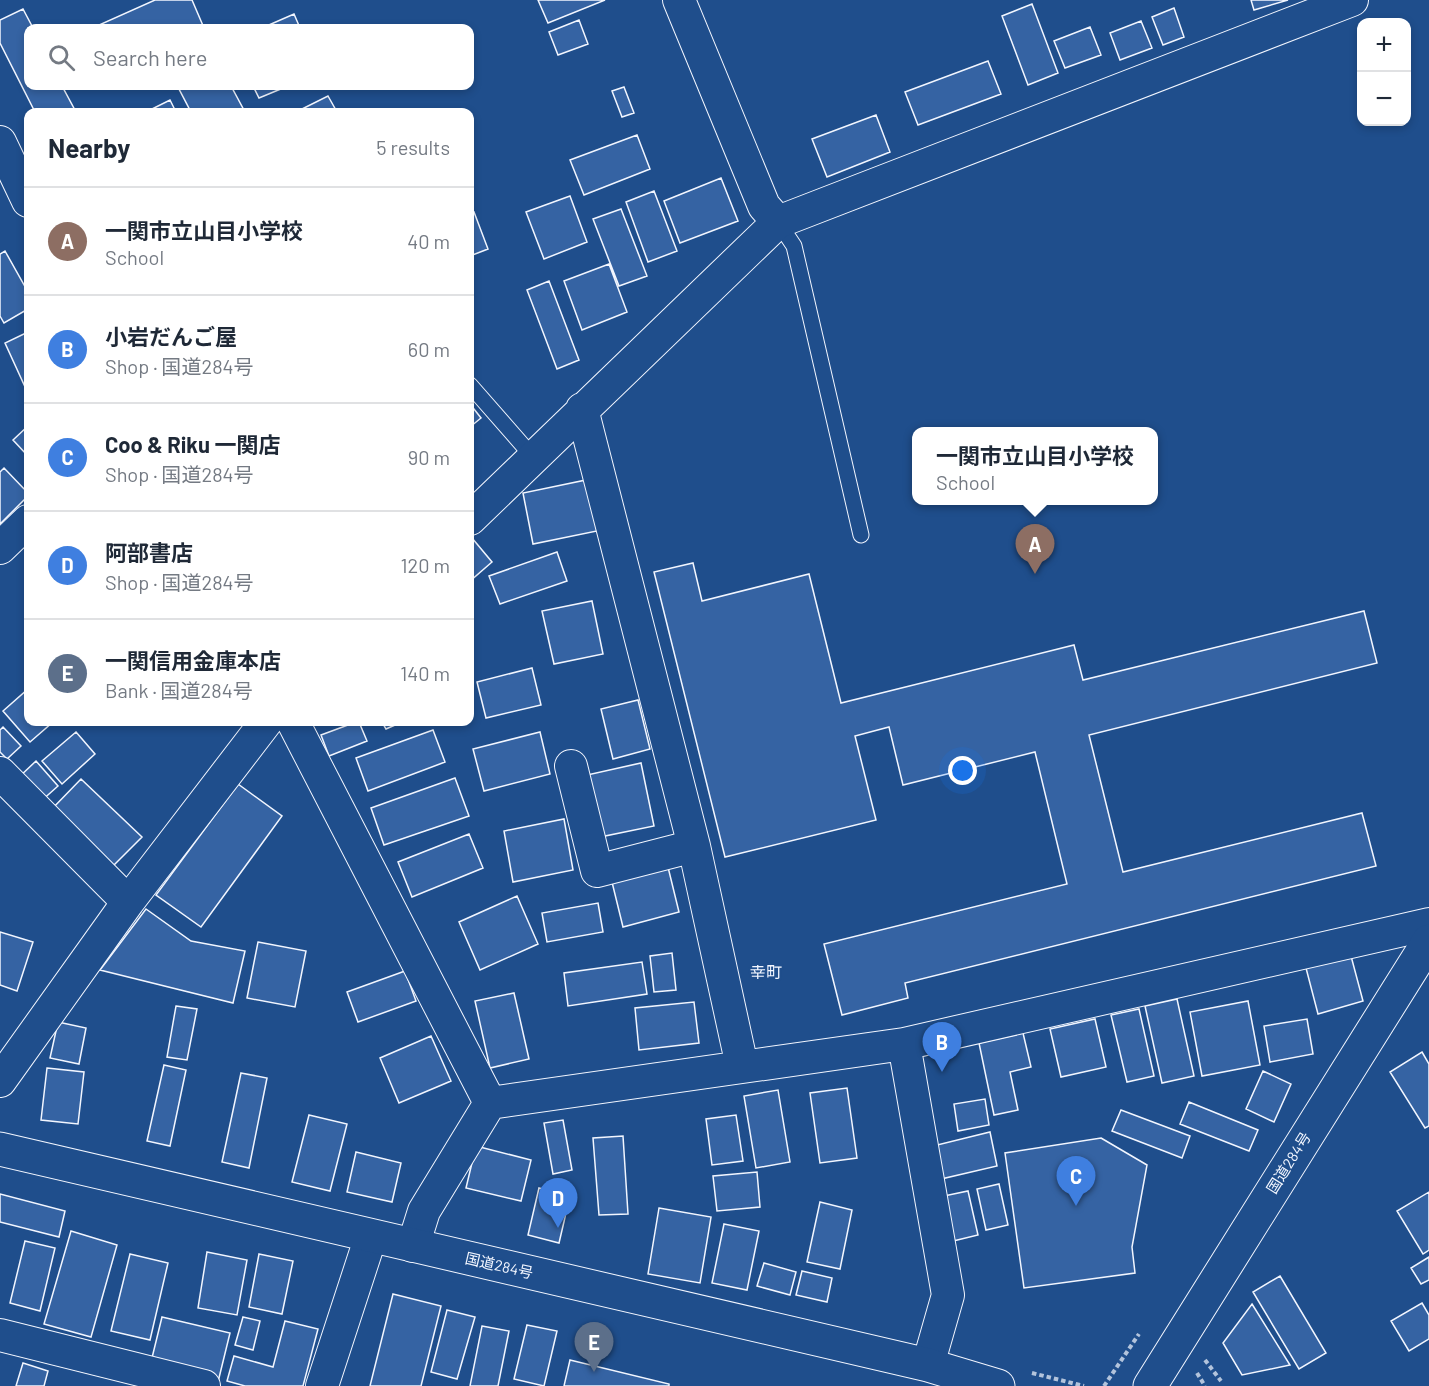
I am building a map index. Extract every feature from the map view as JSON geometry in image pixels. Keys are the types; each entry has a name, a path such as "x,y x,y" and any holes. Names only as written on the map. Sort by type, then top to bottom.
{"highway":[{"name":"国道284号","path":"1150,1386 1429,941"},
{"name":"国道284号","path":"0,1149 928,1365 998,1386"}],"street":[{"path":"678,0 764,206 778,222"},
{"path":"474,515 778,222 1337,3"},
{"path":"0,142 17,196"},
{"path":"582,409 694,846 742,1066"},
{"path":"0,548 24,525"},
{"path":"0,1081 128,902 263,726"},
{"path":"295,726 490,1103"},
{"path":"571,766 597,872 694,846"},
{"path":"0,773 128,902"},
{"path":"490,1103 904,1044 1429,924"},
{"path":"904,1044 948,1294 928,1365"},
{"path":"413,1246 424,1211 490,1103"},
{"path":"322,1386 371,1236"},
{"path":"0,1335 204,1386"}],"lane":[{"path":"778,222 794,246 861,535"},
{"path":"474,390 533,457"}],"path":[{"path":"1104,1386 1142,1330"},
{"path":"1032,1373 1084,1386"}],"building":[{"path":"155,0 192,0 202,24 101,24"},
{"path":"538,0 605,0 548,23"},
{"path":"1251,0 1288,0 1254,10"},
{"path":"1032,4 1058,73 1028,85 1002,16"},
{"path":"1174,8 1184,37 1163,45 1152,17"},
{"path":"23,9 31,24 24,24 24,90 64,90 74,108 33,108 0,43 0,20"},
{"path":"294,14 298,24 271,24"},
{"path":"579,20 588,44 558,55 549,32"},
{"path":"1141,21 1152,48 1120,60 1110,33"},
{"path":"1090,27 1101,55 1065,68 1054,41"},
{"path":"988,61 1001,94 918,125 905,92"},
{"path":"624,87 634,113 622,117 612,91"},
{"path":"180,90 233,90 243,108 189,108"},
{"path":"255,90 278,90 259,98"},
{"path":"328,96 335,108 304,108"},
{"path":"170,100 174,108 154,108"},
{"path":"876,115 890,152 827,177 812,139"},
{"path":"637,135 650,169 584,195 570,160"},
{"path":"721,178 738,221 680,243 664,201"},
{"path":"654,191 677,251 648,262 626,202"},
{"path":"570,196 587,242 544,259 526,212"},
{"path":"621,209 647,276 619,286 593,219"},
{"path":"474,212 488,249 474,254"},
{"path":"5,251 24,285 24,311 4,323 0,316 0,254"},
{"path":"609,264 627,312 582,330 564,281"},
{"path":"549,281 579,360 557,369 527,290"},
{"path":"24,334 24,385 5,343"},
{"path":"474,409 481,418 474,424"},
{"path":"24,430 24,452 13,440"},
{"path":"4,468 24,489 24,500 0,524 0,472"},
{"path":"586,480 597,531 533,544 523,493"},
{"path":"474,540 492,562 474,578"},
{"path":"557,552 567,581 500,604 489,576"},
{"path":"693,563 702,601 809,574 841,703 1074,645 1083,680 1364,611 1377,663 1089,735 1123,872 1362,813 1376,866 905,983 908,998 842,1015 824,944 1067,884 1035,752 903,785 889,727 855,736 876,820 725,857 654,572"},
{"path":"592,601 603,654 554,664 542,611"},
{"path":"532,668 541,705 486,718 477,682"},
{"path":"24,693 24,726 48,726 30,742 3,711"},
{"path":"638,700 650,749 613,759 601,709"},
{"path":"345,726 361,726 367,741 329,756 321,735"},
{"path":"3,727 21,746 7,759 0,752 0,730"},
{"path":"433,730 445,762 368,791 356,758"},
{"path":"76,732 95,754 62,784 42,761"},
{"path":"540,732 550,774 484,791 473,749"},
{"path":"36,761 58,786 39,803 18,778"},
{"path":"641,763 654,826 600,837 587,775"},
{"path":"455,778 469,816 384,845 371,808"},
{"path":"81,779 142,837 109,870 49,812"},
{"path":"238,784 282,816 201,927 156,895"},
{"path":"564,819 573,870 513,882 504,831"},
{"path":"469,834 483,868 412,897 398,862"},
{"path":"667,863 679,912 623,927 611,878"},
{"path":"517,896 538,944 480,970 459,922"},
{"path":"598,903 603,932 547,942 542,913"},
{"path":"146,909 191,941 245,951 233,1003 100,970"},
{"path":"0,932 33,942 17,991 0,985"},
{"path":"258,942 306,951 295,1007 247,998"},
{"path":"672,953 676,990 654,992 650,956"},
{"path":"1351,956 1363,1001 1318,1014 1306,968"},
{"path":"642,962 647,994 568,1006 564,973"},
{"path":"405,971 416,1001 358,1022 347,992"},
{"path":"514,993 529,1059 490,1068 475,1001"},
{"path":"1177,999 1194,1076 1162,1083 1145,1006"},
{"path":"1248,1001 1260,1065 1202,1076 1190,1012"},
{"path":"694,1002 699,1043 639,1050 635,1008"},
{"path":"176,1006 197,1009 187,1060 167,1057"},
{"path":"1139,1009 1154,1076 1127,1082 1111,1015"},
{"path":"1095,1019 1106,1067 1061,1077 1050,1029"},
{"path":"1307,1019 1313,1054 1270,1062 1264,1026"},
{"path":"58,1022 86,1028 79,1064 50,1058"},
{"path":"1023,1033 1031,1067 1010,1072 1018,1110 994,1115 979,1043"},
{"path":"431,1036 451,1081 399,1103 380,1058"},
{"path":"1422,1052 1429,1064 1429,1126 1425,1128 1390,1072"},
{"path":"164,1065 186,1070 170,1146 147,1141"},
{"path":"47,1068 84,1072 78,1124 41,1120"},
{"path":"1263,1071 1291,1084 1274,1122 1246,1109"},
{"path":"241,1073 267,1078 249,1168 222,1162"},
{"path":"847,1088 857,1158 820,1163 810,1093"},
{"path":"778,1090 790,1162 756,1168 744,1096"},
{"path":"985,1099 989,1125 958,1131 954,1104"},
{"path":"1189,1102 1258,1130 1249,1151 1180,1124"},
{"path":"1121,1110 1190,1136 1182,1158 1112,1131"},
{"path":"309,1115 347,1124 330,1191 292,1182"},
{"path":"736,1115 743,1161 712,1165 706,1119"},
{"path":"563,1120 572,1170 553,1174 544,1123"},
{"path":"990,1132 997,1166 941,1179 933,1146"},
{"path":"623,1136 628,1214 599,1215 593,1138"},
{"path":"1101,1138 1147,1165 1132,1247 1135,1273 1024,1288 1005,1153"},
{"path":"476,1146 531,1160 521,1201 466,1188"},
{"path":"356,1152 401,1163 392,1202 347,1192"},
{"path":"757,1172 760,1207 717,1211 713,1176"},
{"path":"999,1184 1008,1225 986,1230 977,1189"},
{"path":"539,1188 570,1196 559,1243 528,1235"},
{"path":"968,1191 978,1235 949,1242 939,1197"},
{"path":"1429,1192 1429,1250 1423,1254 1397,1211"},
{"path":"0,1194 65,1211 59,1237 0,1222"},
{"path":"820,1202 852,1210 840,1269 807,1262"},
{"path":"659,1208 711,1217 700,1283 648,1274"},
{"path":"724,1224 759,1231 747,1290 712,1283"},
{"path":"71,1231 117,1245 91,1337 44,1324"},
{"path":"25,1241 55,1248 40,1311 10,1303"},
{"path":"207,1252 247,1260 237,1315 198,1308"},
{"path":"130,1254 168,1263 150,1340 111,1331"},
{"path":"259,1254 293,1261 282,1314 249,1307"},
{"path":"1429,1257 1429,1280 1421,1284 1411,1268"},
{"path":"764,1263 796,1272 790,1295 757,1286"},
{"path":"802,1271 832,1278 827,1302 796,1295"},
{"path":"1280,1276 1326,1353 1299,1369 1253,1292"},
{"path":"393,1294 441,1306 421,1386 370,1386"},
{"path":"1422,1303 1429,1315 1429,1339 1409,1351 1391,1321"},
{"path":"1252,1304 1290,1365 1242,1375 1223,1343"},
{"path":"447,1310 475,1317 457,1379 431,1372"},
{"path":"162,1317 230,1333 218,1382 150,1366"},
{"path":"243,1317 260,1321 253,1350 235,1345"},
{"path":"285,1321 318,1329 303,1386 245,1386 227,1381 234,1356 273,1367"},
{"path":"527,1325 557,1331 544,1386 514,1379"},
{"path":"482,1326 509,1331 498,1386 470,1386"},
{"path":"570,1360 669,1384 669,1386 564,1386"},
{"path":"23,1363 48,1371 44,1386 16,1386"}],"place":[{"name":"一関市立山目小学校","path":"1035,574"},
{"name":"小岩だんご屋","path":"942,1072"},
{"name":"Coo & Riku 一関店","path":"1076,1206"},
{"name":"阿部書店","path":"558,1228"},
{"name":"一関信用金庫本店","path":"594,1372"}],"district":[{"name":"幸町","path":"766,972"}]}
